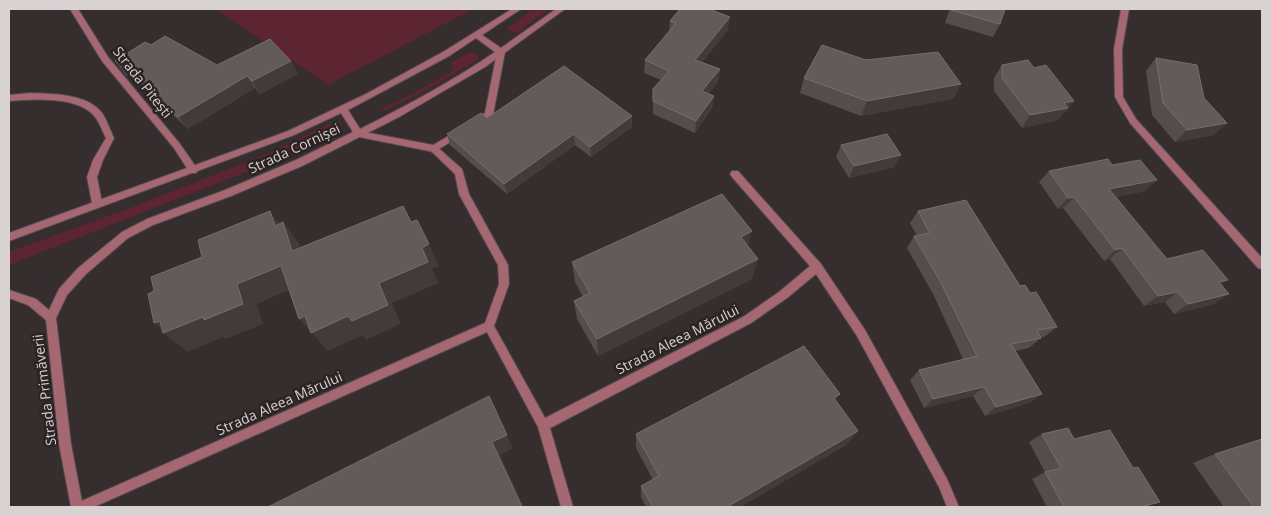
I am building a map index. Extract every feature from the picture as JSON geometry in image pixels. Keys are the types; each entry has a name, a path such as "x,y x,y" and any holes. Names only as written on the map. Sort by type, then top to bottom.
{"street":[{"name":"Strada Pitești","path":"74,9 105,59 177,146 194,170"},
{"name":"Strada Cornișei","path":"9,237 291,133 395,82 477,35 517,9"},
{"name":"Strada Cornișei","path":"51,318 62,292 82,271 125,234 150,222 228,193 299,163 359,134 444,89 501,52 561,9"},
{"path":"1125,9 1118,49 1119,97 1133,121 1262,265"},
{"path":"434,149 489,115 501,52 477,35"},
{"path":"9,98 56,98 82,103 97,113 110,138 98,160 92,177 98,204"},
{"path":"343,109 359,134 434,149 459,172 464,194 503,265 504,284 489,326 543,425 567,507"},
{"path":"735,174 817,267 861,333 943,483 953,507"},
{"name":"Strada Aleea Mărului","path":"543,425 747,320 783,295 817,267"},
{"name":"Strada Primăverii","path":"9,294 32,302 51,318 65,444 77,507"},
{"name":"Strada Aleea Mărului","path":"82,507 489,326"}],"shaded area":[{"path":"216,9 473,9 328,85"},
{"path":"533,9 550,9 516,33 506,29"},
{"path":"470,52 478,55 478,59 427,90 382,112 383,108 452,71 451,63"},
{"path":"329,124 335,127 334,133 284,157 9,265 9,252 122,211 267,154"}],"building":[{"path":"680,9 709,9 730,17 695,60 720,69 702,91 714,96 696,121 653,101 653,89 669,71 645,60 676,23 670,21"},
{"path":"952,9 1005,9 1000,24"},
{"path":"165,36 217,65 270,39 291,61 252,81 247,76 178,117 153,94 161,90 115,61 145,42 151,45"},
{"path":"822,45 866,60 938,52 961,84 867,101 804,78"},
{"path":"1156,58 1197,65 1204,98 1227,123 1187,130 1163,103"},
{"path":"1028,60 1034,68 1046,65 1074,101 1064,103 1068,108 1030,115 1002,78 1002,65"},
{"path":"564,66 632,116 590,147 574,134 504,184 447,134 481,113 487,118"},
{"path":"887,134 901,155 854,166 841,145"},
{"path":"1108,159 1112,165 1140,160 1157,180 1109,189 1167,259 1203,250 1228,280 1219,282 1229,294 1188,304 1178,292 1158,296 1122,248 1115,250 1074,197 1068,198 1049,171"},
{"path":"722,194 752,231 741,237 758,259 597,339 574,301 590,293 572,262"},
{"path":"966,200 1020,286 1025,285 1030,293 1036,292 1057,327 1037,330 1041,338 1011,344 1042,394 996,407 984,387 933,399 919,370 977,356 941,283 914,236 930,233 918,211"},
{"path":"403,206 411,222 417,220 429,244 422,248 428,262 379,283 388,305 352,321 348,316 311,333 305,316 299,319 281,266 237,284 243,304 204,320 203,317 163,333 160,321 154,323 148,294 154,291 151,277 202,257 198,240 270,211 275,226 283,222 292,251"},
{"path":"804,346 840,394 834,398 858,431 727,507 653,507 641,486 659,476 636,434"},
{"path":"489,396 507,435 492,442 522,507 268,507"},
{"path":"1068,428 1074,439 1110,430 1133,468 1138,467 1160,502 1139,507 1064,507 1045,472 1061,468 1042,434"},
{"path":"1262,439 1262,507 1254,507 1215,454"}]}
